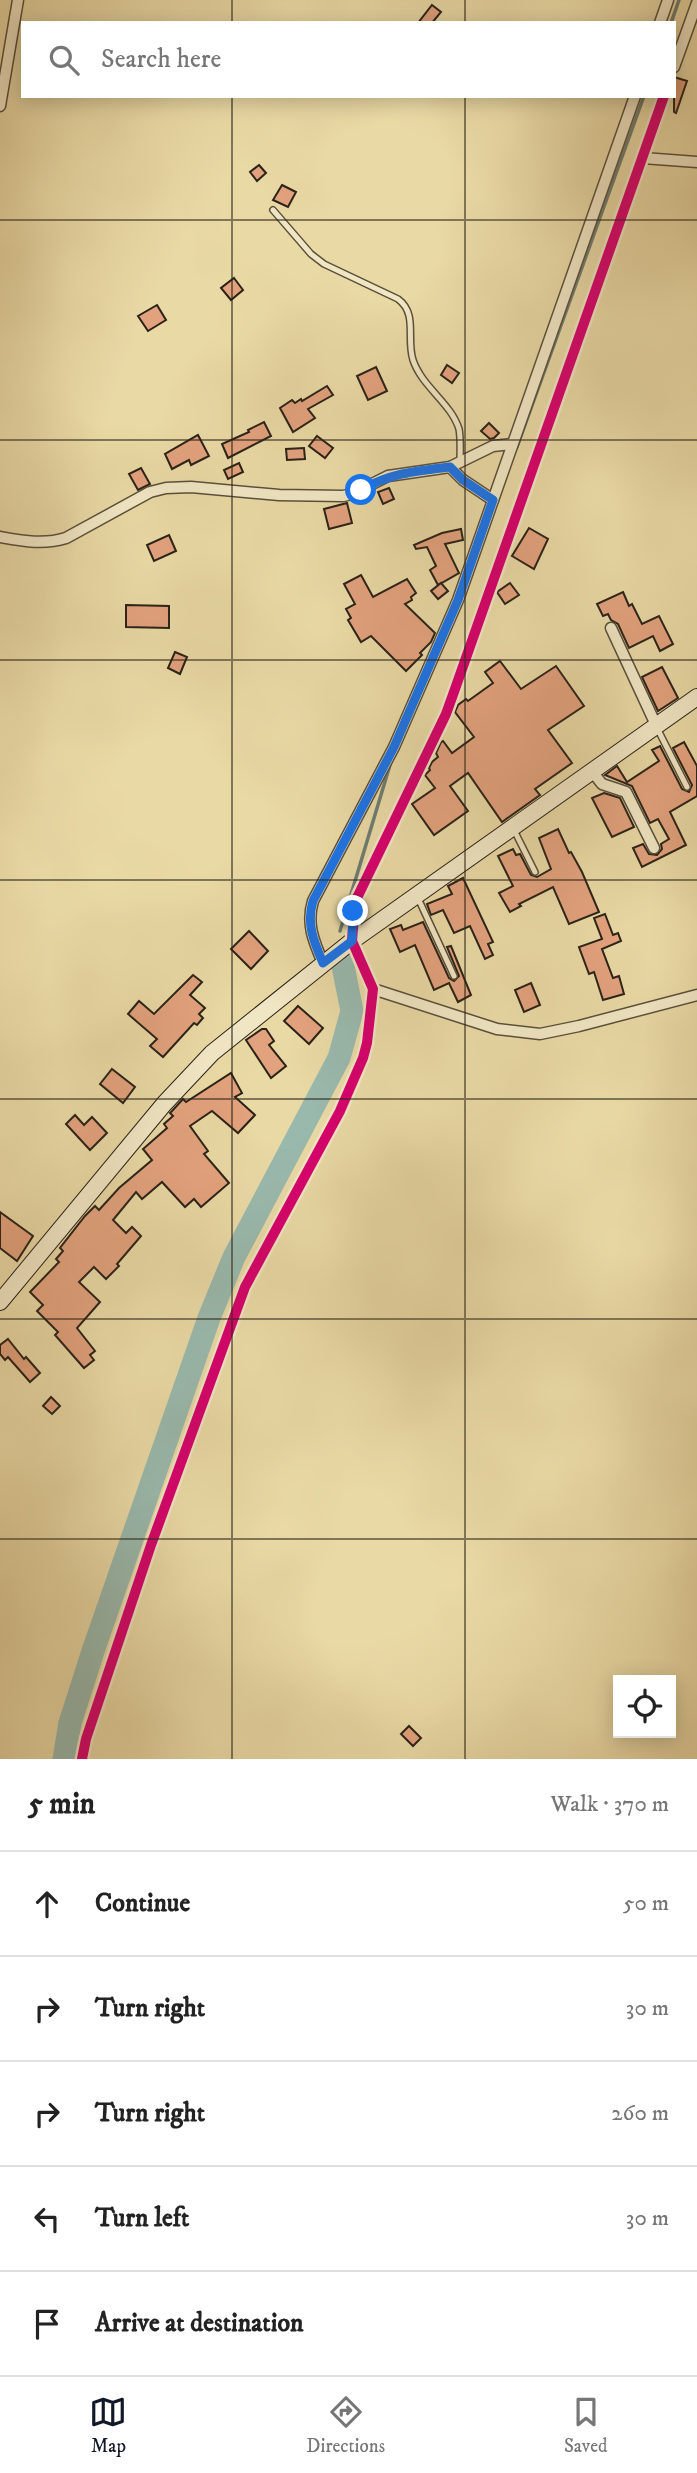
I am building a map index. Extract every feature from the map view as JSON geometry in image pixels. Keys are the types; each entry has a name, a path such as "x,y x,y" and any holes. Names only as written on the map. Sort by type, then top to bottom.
{"street":[{"path":"0,106 18,0"},
{"path":"661,21 668,0"},
{"path":"676,61 697,3"},
{"path":"323,963 311,930 310,910 313,901 394,747 458,600 634,98"},
{"path":"82,1759 86,1739 151,1545 234,1312 256,1264 348,1094 367,1043 373,989 352,941 355,902 455,689 663,98"},
{"path":"643,159 697,162"},
{"path":"0,537 41,543 54,542 150,492 166,488 191,487 279,495 343,496 396,474 455,465 493,446 512,444"},
{"path":"455,465 463,480 493,500"},
{"path":"611,628 656,725"},
{"path":"0,1302 189,1075 242,1027 352,941 697,696"},
{"path":"591,770 602,785 626,792 654,848"},
{"path":"373,989 497,1029 540,1034 697,995"}],"lane":[{"path":"273,210 317,260 406,305 410,313 413,362 419,374 456,421 460,432 455,465"},
{"path":"656,725 687,787"},
{"path":"513,828 535,872"},
{"path":"416,895 454,976"}],"building":[{"path":"432,5 441,12 434,21 420,21"},
{"path":"676,78 687,81 676,113"},
{"path":"259,165 266,173 257,181 250,172"},
{"path":"282,185 296,192 288,207 273,200"},
{"path":"234,278 243,290 231,300 221,288"},
{"path":"157,305 166,320 148,331 138,316"},
{"path":"447,365 459,373 452,383 441,375"},
{"path":"376,367 387,391 368,400 357,376"},
{"path":"327,386 333,395 308,409 315,418 293,432 280,408 292,400 295,403 301,399 302,401"},
{"path":"264,422 271,436 228,458 222,444"},
{"path":"489,423 499,433 490,439 481,431"},
{"path":"198,435 209,456 191,465 189,460 172,469 165,454"},
{"path":"317,436 333,448 325,458 309,446"},
{"path":"304,448 305,459 287,460 286,449"},
{"path":"239,463 243,472 228,479 224,470"},
{"path":"141,468 150,484 138,490 129,474"},
{"path":"389,488 394,499 383,504 378,492"},
{"path":"347,503 352,523 329,529 324,509"},
{"path":"529,528 548,539 534,569 512,556"},
{"path":"461,529 463,540 445,544 459,573 438,585 430,570 436,566 427,547 416,549 414,545 442,533"},
{"path":"169,535 176,551 154,561 147,545"},
{"path":"361,575 373,597 407,579 416,593 411,597 412,600 405,604 435,633 431,642 420,653 422,655 406,671 371,636 361,642 348,620 351,618 346,609 355,604 344,584"},
{"path":"441,583 448,591 438,599 431,591"},
{"path":"510,583 519,595 505,604 497,592"},
{"path":"623,592 642,624 659,616 673,644 660,651 653,636 629,648 618,624 611,620 608,614 603,616 597,604"},
{"path":"126,605 169,606 169,628 126,627"},
{"path":"175,652 187,657 180,674 168,668"},
{"path":"500,661 521,689 556,666 584,706 548,730 572,763 535,789 540,795 502,822 468,773 450,786 468,811 434,835 412,804 435,788 425,775 438,757 436,753 441,742 443,741 452,753 474,737 455,712 458,705 493,683 485,672"},
{"path":"662,667 678,698 658,711 642,677"},
{"path":"684,742 697,766 697,796 670,812 686,845 642,867 633,848 643,844 649,854 657,855 662,849 661,844 669,839 658,819 650,823 632,786 605,775 617,766 627,782 659,761 652,750 660,746 682,789 689,792 692,785 673,748"},
{"path":"604,793 620,798 634,827 612,837 592,798"},
{"path":"558,829 582,872 599,912 569,924 553,887 519,904 521,906 510,912 499,893 513,886 498,856 513,849 516,855 520,854 531,875 537,877 551,869 539,838"},
{"path":"463,878 493,942 488,944 493,955 485,959 470,926 454,933 443,910 431,915 427,904 452,894 448,886"},
{"path":"605,914 613,935 618,933 621,941 602,949 613,978 619,976 624,994 603,1000 594,972 589,974 579,947 602,939 594,918"},
{"path":"423,922 449,978 454,981 459,976 447,947 451,946 471,995 458,1002 449,983 434,990 415,945 400,952 390,929 401,925 403,930"},
{"path":"249,931 268,951 251,969 231,949"},
{"path":"193,975 202,982 190,995 205,1008 199,1014 203,1018 197,1025 194,1023 163,1057 150,1046 157,1039 128,1014 139,1001 154,1014"},
{"path":"531,983 540,1005 524,1012 515,990"},
{"path":"298,1006 323,1028 309,1044 284,1021"},
{"path":"266,1029 274,1041 269,1045 286,1066 271,1078 246,1040"},
{"path":"112,1069 135,1087 123,1103 100,1084"},
{"path":"231,1073 242,1093 235,1097 255,1115 238,1133 212,1111 190,1126 208,1151 204,1154 229,1183 201,1207 194,1199 185,1207 162,1182 142,1199 136,1192 113,1220 126,1233 132,1227 141,1236 106,1279 94,1267 79,1282 100,1302 77,1328 95,1351 90,1355 94,1360 84,1368 55,1335 58,1332 37,1311 43,1305 30,1292 59,1262 56,1259 63,1251 60,1248 85,1216 95,1206 99,1210 119,1188 152,1160 143,1149 167,1128 164,1124 173,1116 170,1113 183,1099 186,1102"},
{"path":"75,1115 84,1125 92,1117 107,1133 90,1150 66,1124"},
{"path":"0,1212 33,1236 17,1261 0,1248"},
{"path":"8,1339 40,1373 30,1382 8,1357 5,1360 0,1354 0,1345"},
{"path":"51,1397 60,1406 52,1414 43,1406"},
{"path":"409,1726 421,1738 413,1746 401,1734"}],"waterway":[{"path":"672,21 679,0"},
{"path":"517,447 643,98"},
{"path":"340,931 390,765"},
{"path":"64,1759 70,1723 94,1648 209,1318 234,1257 339,1058 352,1011 342,961"}],"cycle path":[{"path":"82,1759 86,1739 151,1545 245,1287 340,1111 363,1058 373,989 352,941 355,902 446,714 663,98"}],"route":[{"path":"353,911 352,941 323,963 311,930 310,910 313,901 394,747 458,600 493,500 463,480 450,467 396,474 380,479 361,490"}]}
